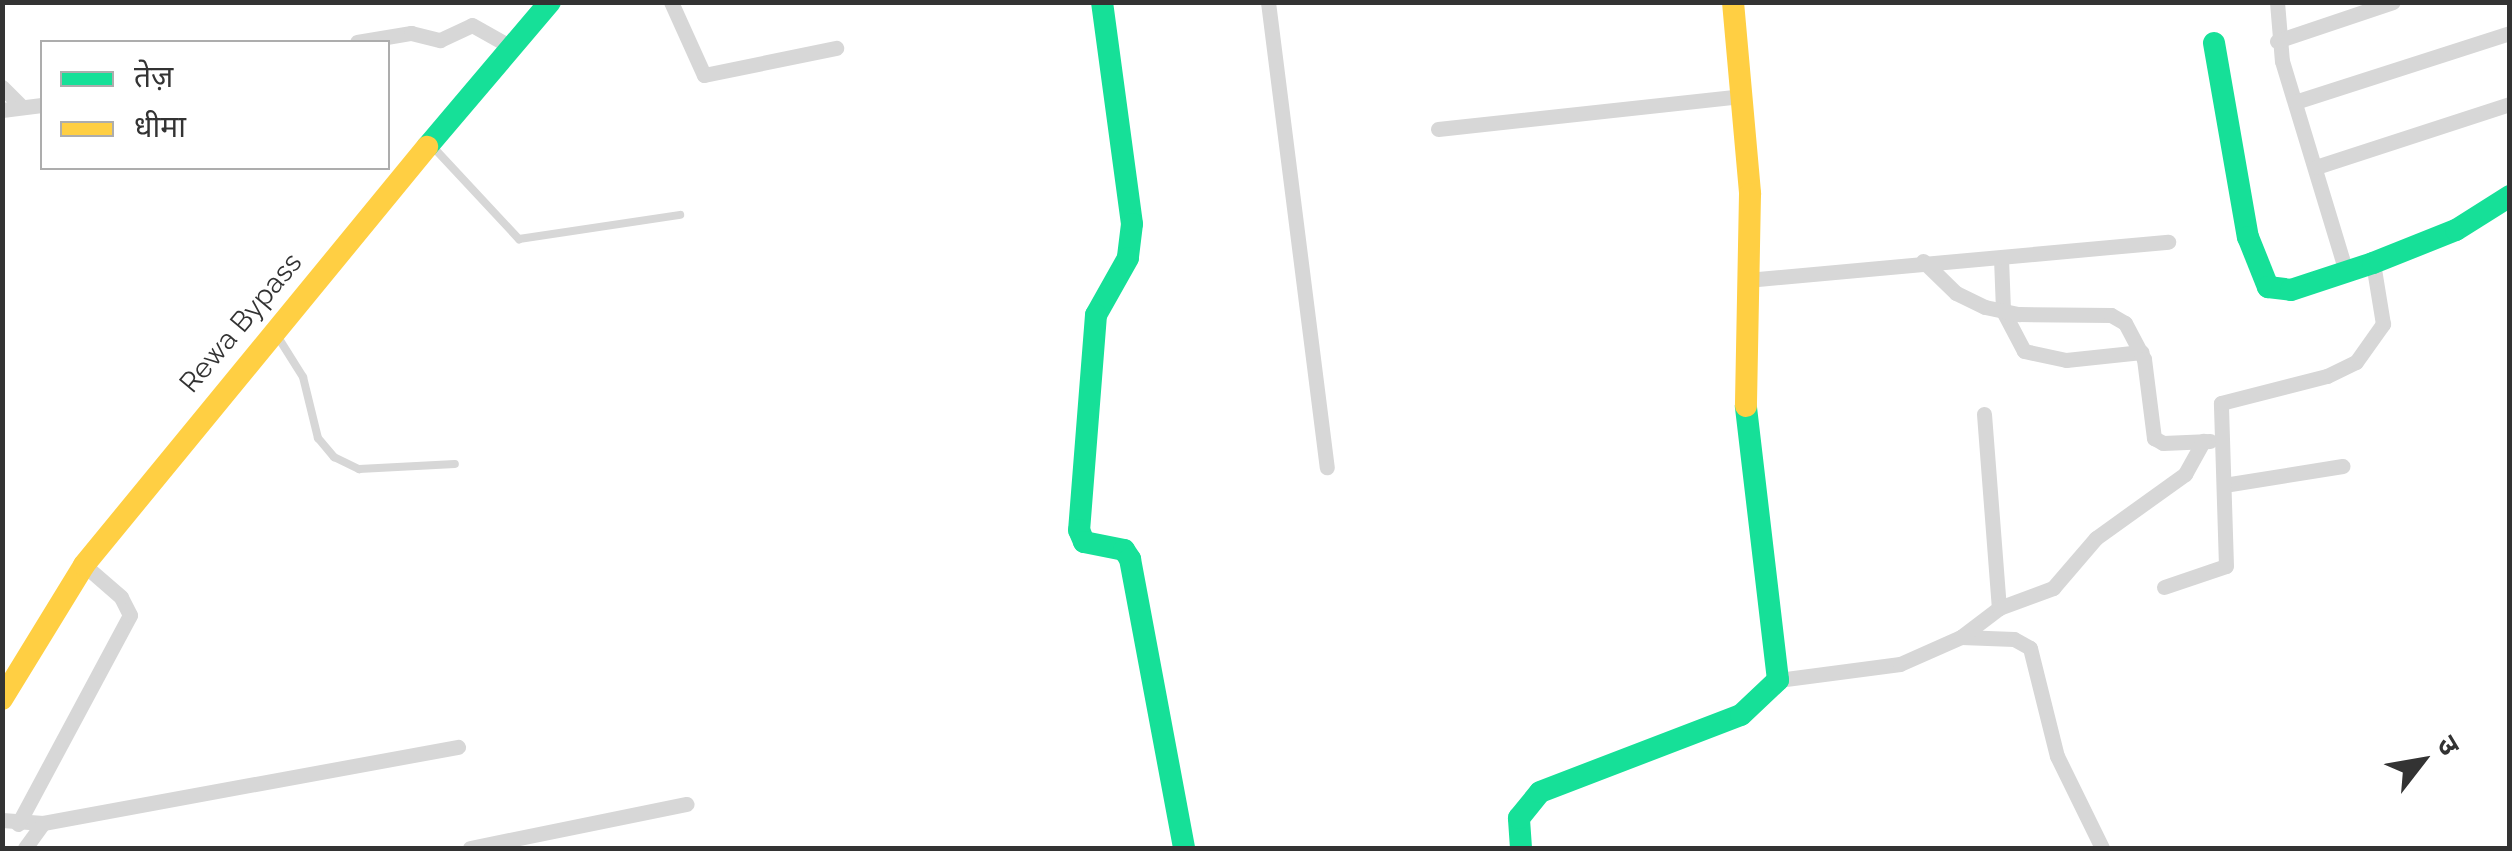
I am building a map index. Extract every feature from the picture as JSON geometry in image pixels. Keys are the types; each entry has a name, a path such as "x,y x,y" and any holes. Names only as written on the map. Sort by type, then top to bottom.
{"main road":[{"name":"Rewa Bypass","path":"2,700 84,566 273,330 550,2"},
{"path":"1102,2 1124,128 1132,224 1128,258 1096,315 1098,356 1079,530 1084,542 1124,550 1130,559 1184,848"},
{"path":"1520,848 1520,818 1540,792 1741,715 1763,702 1778,680 1748,473 1743,96 1733,2"},
{"path":"2214,43 2234,172 2260,275 2278,292 2346,272 2456,230 2510,196"}],"street":[{"path":"671,2 704,75 836,48"},
{"path":"1268,2 1327,467"},
{"path":"2277,2 2277,41 2346,272"},
{"path":"2277,41 2393,2"},
{"path":"370,40 411,34 440,40 472,25 511,47"},
{"path":"2296,102 2510,33"},
{"path":"2,88 22,107"},
{"path":"1438,128 1743,96"},
{"path":"2316,167 2510,104"},
{"path":"2,110 40,105"},
{"path":"1747,280 1815,279 1923,261 2001,258 2168,242"},
{"path":"2001,258 2003,310 2015,343 2041,358 2142,352"},
{"path":"1923,261 1956,293 2003,310 2110,315 2125,323 2142,352 2154,438 2163,443 2212,441"},
{"path":"2164,586 2226,566 2224,485 2212,441 2218,410 2228,398 2327,376 2356,362 2374,342 2382,324 2373,262"},
{"path":"1984,414 1999,608"},
{"path":"1778,680 1900,664 1960,638 1999,608 2062,582 2086,546 2185,474 2212,441"},
{"path":"2224,485 2342,466"},
{"path":"84,566 122,597 130,615 10,822 43,823 458,747"},
{"path":"1960,638 2014,639 2030,648 2057,756 2102,848"},
{"path":"470,848 687,804"},
{"path":"25,848 43,823"}],"lane":[{"path":"430,144 519,239 680,215"},
{"path":"273,330 304,377 318,438 334,457 359,469 456,464"}],"traffic: fast":[{"path":"427,147 550,2"},
{"path":"1102,2 1132,224 1128,258 1096,315 1079,530 1084,542 1124,550 1130,559 1184,848"},
{"path":"2214,43 2248,237 2268,287 2291,290 2373,263 2456,230 2510,196"},
{"path":"1521,848 1519,818 1540,792 1741,715 1778,680 1746,406"}],"traffic: slow":[{"path":"1733,2 1750,194 1746,406"},
{"path":"2,699 84,565 427,147"}]}
